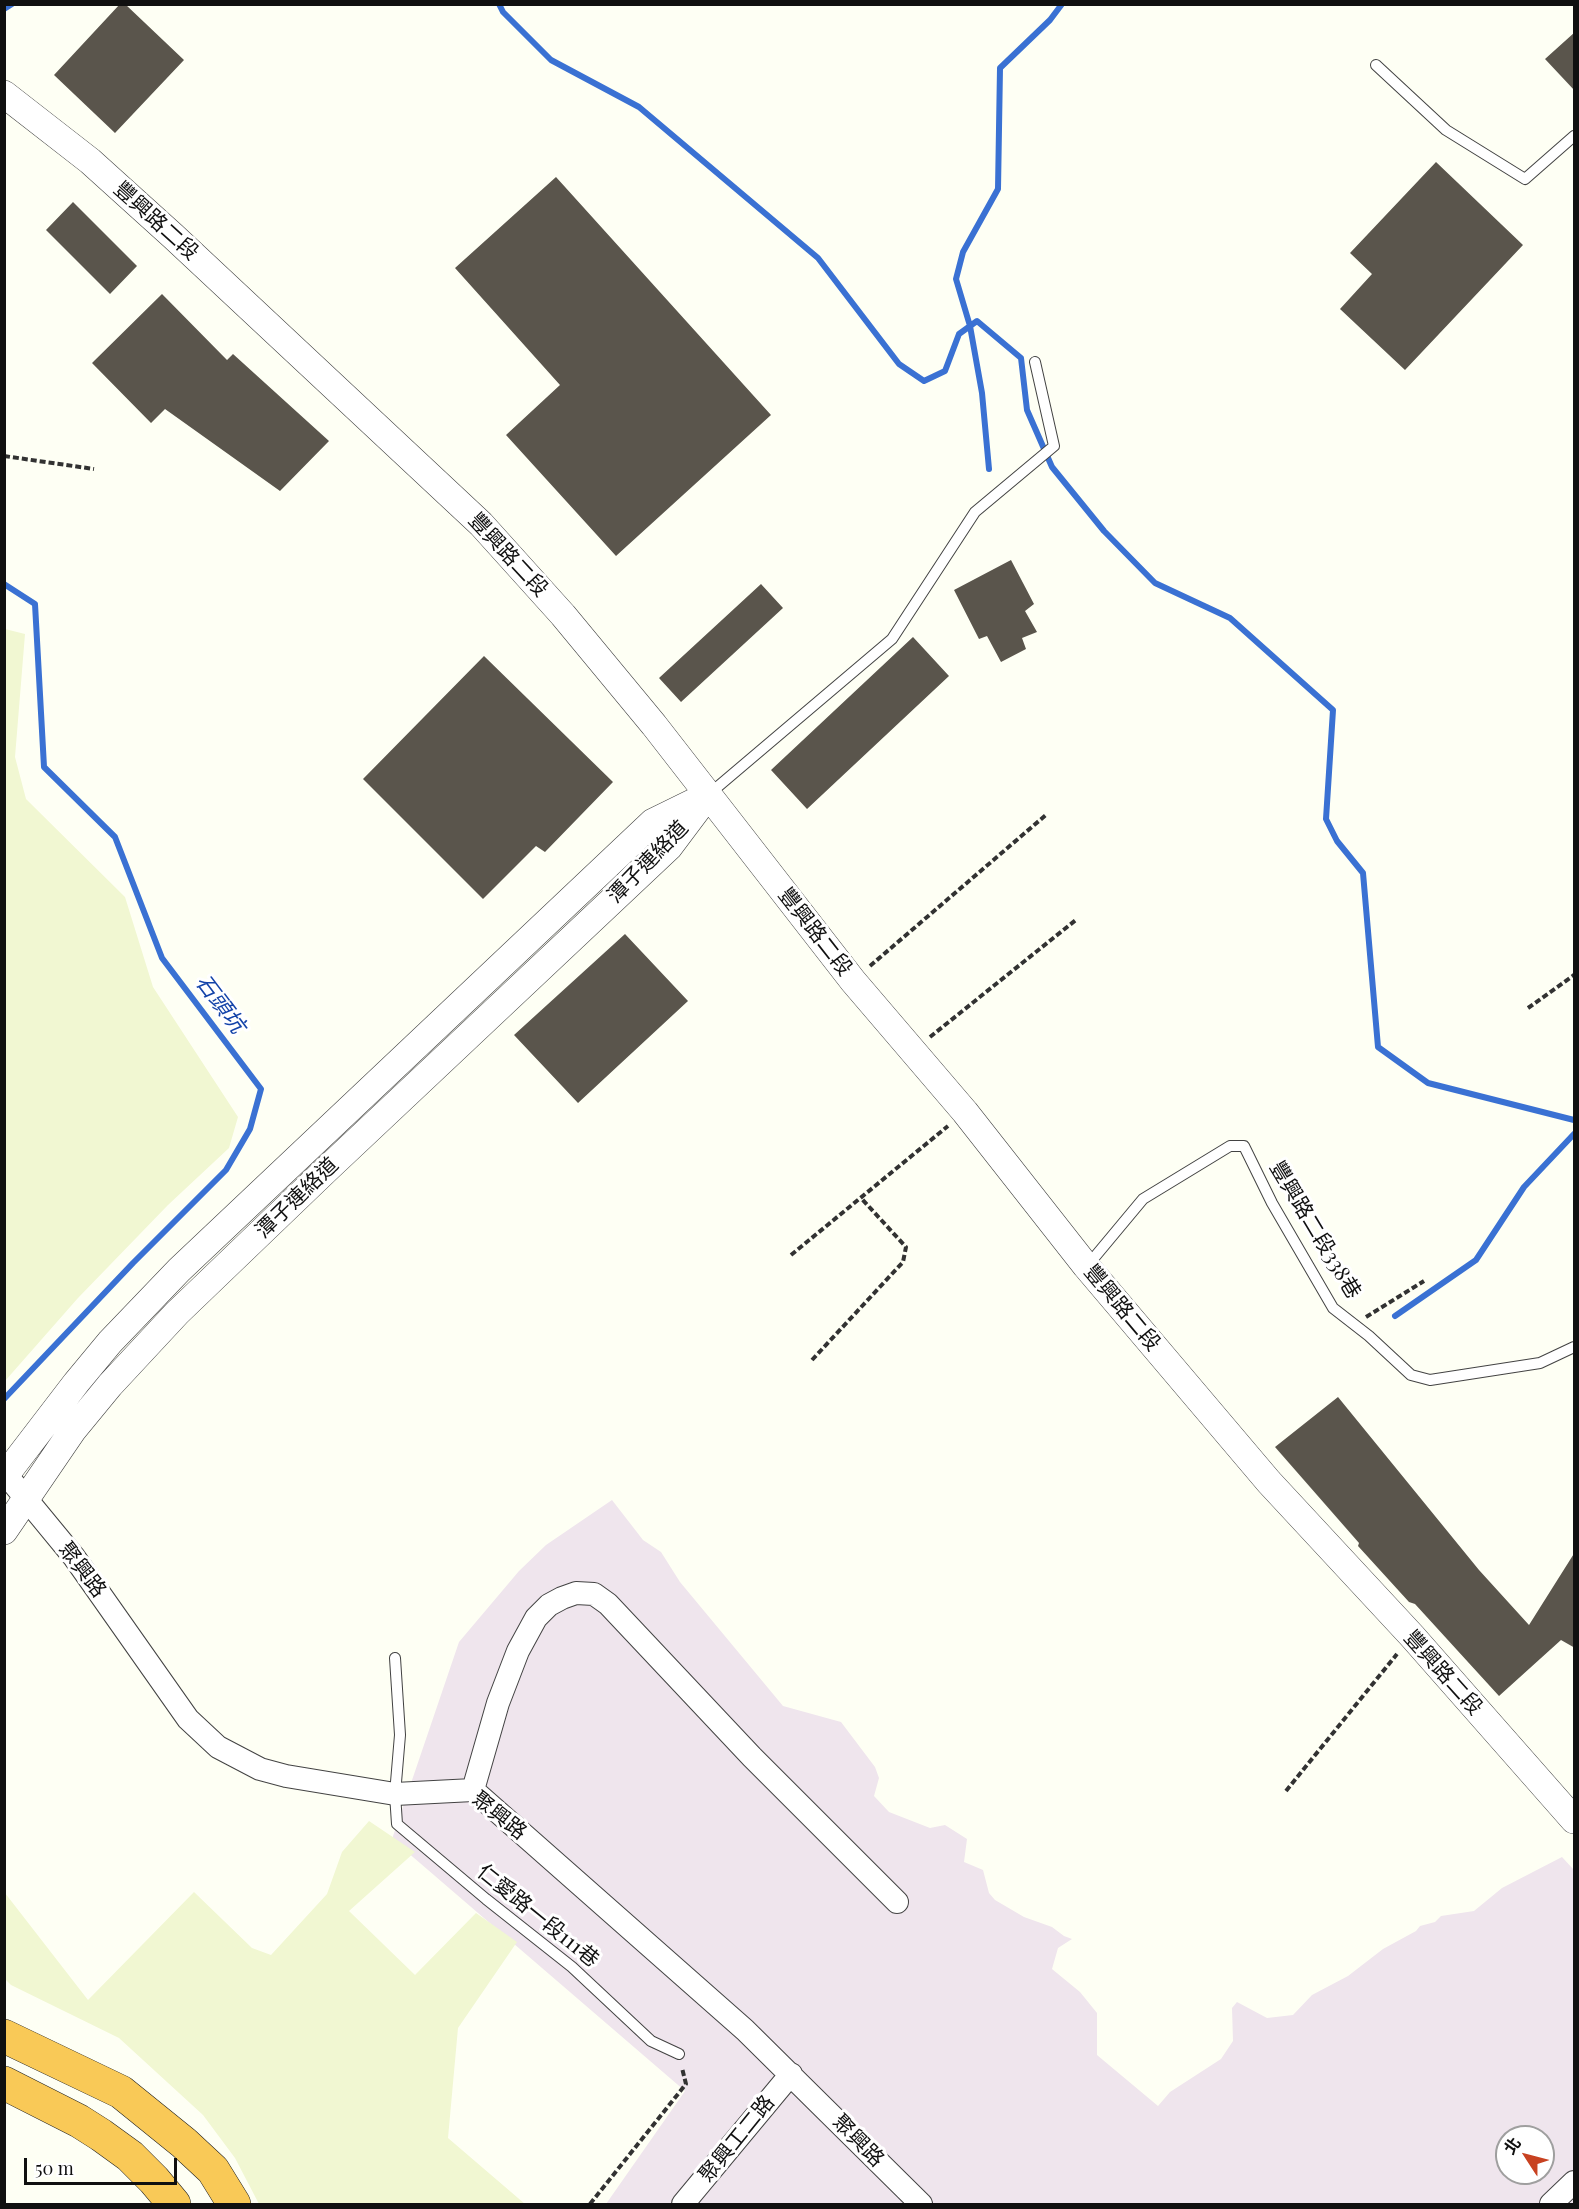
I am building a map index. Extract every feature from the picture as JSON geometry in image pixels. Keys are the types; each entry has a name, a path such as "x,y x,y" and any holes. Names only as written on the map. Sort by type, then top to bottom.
{"highway":[{"path":"4,2036 121,2092 184,2143 213,2170 234,2205"},
{"path":"4,2083 101,2135 130,2156 154,2180 174,2205"}],"street":[{"name":"豐興路二段","path":"4,94 90,161 140,206 481,524 563,615 654,725 853,981 965,1112 1086,1266 1269,1482 1412,1636 1575,1820"},
{"name":"潭子連絡道","path":"5,1474 110,1342 179,1270 653,822 708,795"},
{"name":"潭子連絡道","path":"4,1531 73,1430 110,1385 177,1313 669,847 708,795"},
{"name":"聚興路","path":"5,1474 74,1557 188,1719 218,1747 260,1769 286,1776 395,1794 473,1790 745,2030 921,2205"},
{"path":"473,1790 498,1703 518,1651 536,1618 549,1605 562,1598 576,1593 594,1594 608,1604 752,1757 897,1902"},
{"name":"聚興工二路","path":"683,2205 791,2074"},
{"path":"1551,2205 1575,2182"}],"lane":[{"path":"1376,66 1446,130 1525,180 1575,136"},
{"path":"708,795 892,639 975,512 1054,446 1035,362"},
{"name":"豐興路二段338巷","path":"1086,1266 1143,1199 1230,1146 1244,1146 1272,1203 1333,1308 1411,1375 1430,1380 1540,1363 1575,1347"},
{"name":"仁愛路一段111巷","path":"394,1658 400,1735 395,1794 397,1824 572,1967 651,2042 679,2054"}],"path":[{"path":"4,456 94,469"},
{"path":"853,981 1047,814"},
{"path":"912,1051 1077,919"},
{"path":"1528,1008 1575,975"},
{"path":"791,1255 965,1112"},
{"path":"812,1360 903,1262 906,1247 861,1198"},
{"path":"1354,1324 1424,1281"},
{"path":"1287,1791 1412,1636"},
{"path":"590,2205 686,2084 679,2054"}],"shaded area":[{"path":"612,1500 643,1540 661,1552 680,1582 783,1706 841,1722 875,1767 879,1778 874,1796 889,1812 930,1828 945,1825 967,1839 964,1862 983,1870 989,1893 995,1900 1024,1917 1052,1927 1072,1939 1058,1948 1052,1969 1080,1992 1097,2013 1097,2055 1158,2106 1170,2092 1221,2059 1233,2041 1232,2008 1237,2002 1267,2018 1293,2015 1312,1995 1348,1976 1383,1949 1416,1931 1420,1926 1435,1922 1441,1916 1474,1911 1502,1888 1562,1857 1574,1870 1574,2204 606,2204 685,2091 392,1839 459,1642 519,1571 546,1545"}],"green space":[{"path":"5,629 25,634 15,757 26,799 125,897 153,987 238,1117 229,1148 168,1205 78,1298 5,1381"},
{"path":"369,1821 415,1852 349,1911 415,1975 476,1913 517,1942 458,2028 448,2138 525,2204 259,2204 235,2158 203,2115 119,2038 11,1985 5,1979 5,1893 88,2000 194,1892 252,1948 271,1955 327,1894 342,1852"}],"building":[{"path":"120,4 125,4 184,60 115,133 54,75"},
{"path":"1575,32 1575,91 1545,59"},
{"path":"1436,162 1523,245 1405,370 1340,309 1372,274 1350,253"},
{"path":"556,177 771,415 616,556 506,435 560,385 455,268"},
{"path":"73,202 137,266 110,294 46,230"},
{"path":"162,294 227,360 233,354 329,441 280,491 165,409 151,423 92,363"},
{"path":"1011,560 1034,604 1025,611 1037,632 1022,638 1026,649 1001,662 987,636 979,639 954,590"},
{"path":"761,584 783,608 681,702 659,678"},
{"path":"913,637 949,676 807,809 771,770"},
{"path":"484,656 613,782 545,852 536,846 483,899 363,779"},
{"path":"625,934 688,1001 578,1103 514,1035"},
{"path":"1338,1397 1479,1570 1529,1625 1575,1552 1575,1648 1561,1640 1499,1696 1415,1604 1409,1602 1358,1546 1359,1543 1275,1447"}],"waterway":[{"path":"4,9 12,4"},
{"path":"499,4 503,12 551,60 639,107 818,258 899,364 924,381 945,371 959,334 977,321 1021,358 1027,410 1052,467 1104,531 1155,583 1230,618 1333,710 1326,819 1337,841 1363,873 1378,1047 1428,1083 1574,1120"},
{"path":"989,469 982,393 970,326 956,279 963,252 998,189 1000,68 1050,20 1062,4"},
{"name":"石頭坑","path":"4,584 35,604 44,767 115,837 162,958 261,1089 250,1129 226,1170 133,1263 4,1399"},
{"path":"1395,1316 1476,1260 1524,1187 1574,1134"}]}
